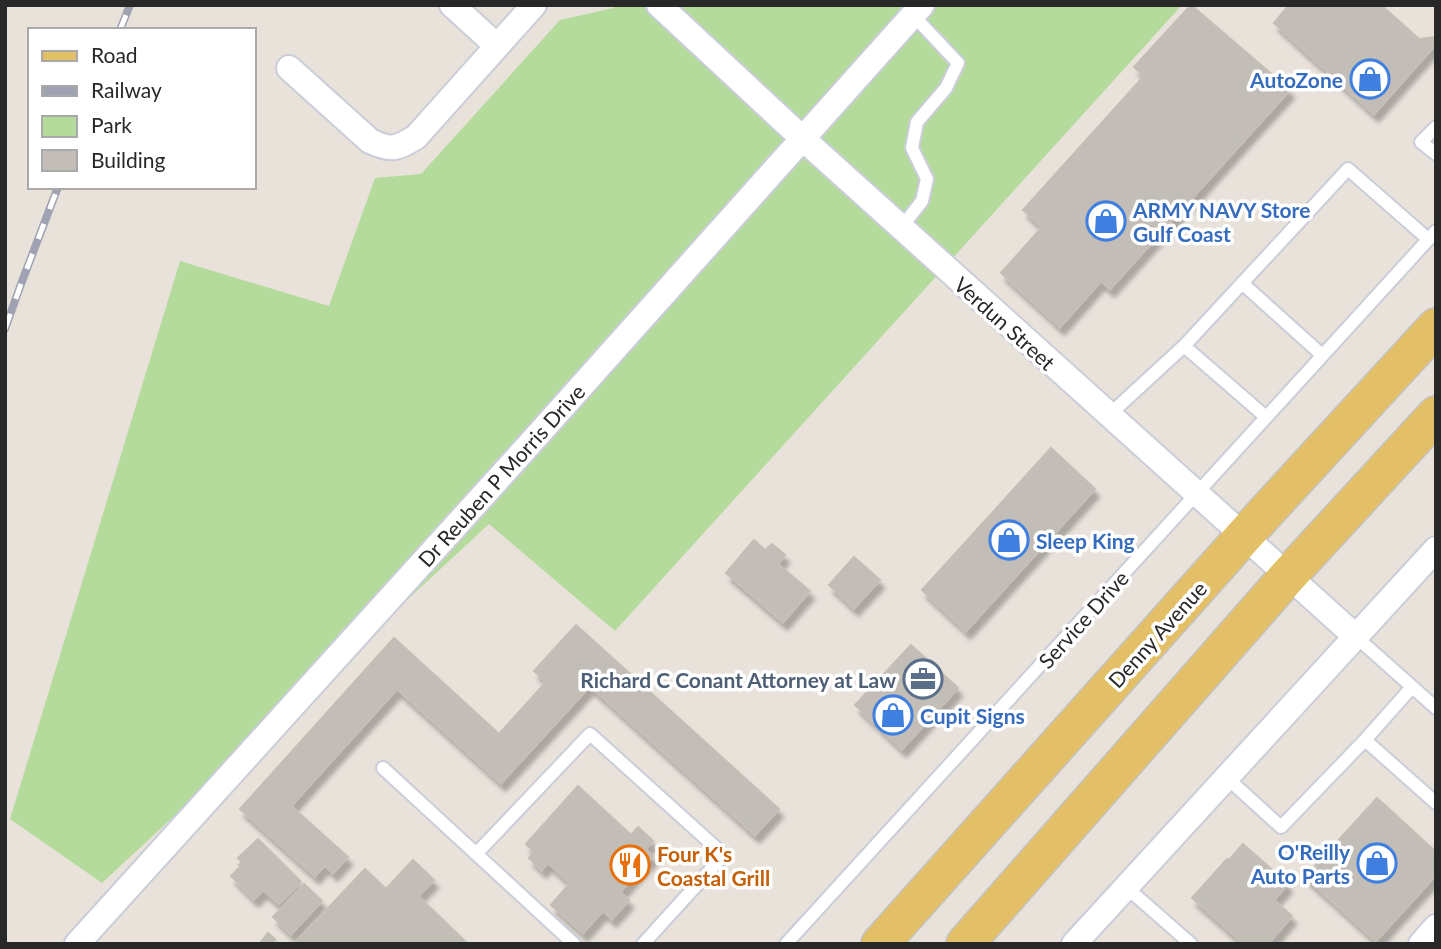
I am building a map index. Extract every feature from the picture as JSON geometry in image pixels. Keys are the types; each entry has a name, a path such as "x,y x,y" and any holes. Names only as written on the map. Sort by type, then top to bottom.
{"main road":[{"name":"Denny Avenue","path":"880,944 1243,537 1436,327"},
{"path":"965,944 1287,577 1436,415"}],"street":[{"path":"452,5 497,46"},
{"path":"289,68 370,141 386,148 401,147 416,137 534,5"},
{"name":"Verdun Street","path":"659,5 1108,416 1354,636"},
{"name":"Dr Reuben P Morris Drive","path":"78,944 918,10"},
{"path":"1073,944 1436,549"},
{"path":"1421,944 1436,927"}],"lane":[{"path":"901,228 922,201 927,179 912,148 918,122 946,88 958,63 918,10"},
{"path":"1436,127 1421,142 1436,154"},
{"path":"1108,416 1184,346 1348,169 1432,235"},
{"name":"Service Drive","path":"786,944 1432,235"},
{"path":"1242,283 1322,355"},
{"path":"1184,346 1266,417"},
{"path":"1354,636 1436,708"},
{"path":"1226,777 1281,827 1412,687"},
{"path":"476,854 590,734 724,855 643,944"},
{"path":"1365,740 1436,803"},
{"path":"383,768 574,944"},
{"path":"1126,887 1191,944"}],"green space":[{"path":"616,5 1182,5 615,631 489,524 102,883 10,819 180,261 329,306 375,178 421,174 560,20 613,8"}],"building":[{"path":"1191,5 1290,90 1110,289 1101,281 1060,327 1001,273 1042,227 1023,210 1144,76 1134,67"},
{"name":"AutoZone","path":"1289,5 1381,5 1419,39 1436,37 1436,44 1374,114 1274,23"},
{"name":"Sleep King","path":"1051,448 1095,489 966,631 922,590"},
{"path":"754,540 765,550 772,544 785,555 778,564 810,591 783,622 726,573"},
{"path":"854,557 880,580 854,608 829,585"},
{"path":"576,625 779,809 755,835 590,686 501,783 397,689 291,806 348,857 333,873 325,865 315,876 240,809 394,638 499,734 546,682 534,671"},
{"path":"911,645 958,688 902,749 855,705"},
{"path":"578,786 631,835 638,827 653,841 645,849 653,856 620,892 629,900 612,919 603,911 583,933 551,905 570,883 548,863 542,870 529,858 534,852 526,844"},
{"name":"O'Reilly Auto Parts","path":"1377,798 1436,852 1436,875 1376,941 1305,877"},
{"path":"258,839 301,882 279,904 263,890 254,899 231,876 241,866 239,865 242,862 238,858"},
{"path":"1243,844 1288,884 1274,900 1292,916 1268,944 1244,944 1192,898"},
{"path":"413,860 434,880 418,896 468,944 294,944 365,869 386,889"},
{"path":"304,884 322,901 291,934 273,917"},
{"path":"268,933 275,939 272,944 259,944"}],"railway":[{"path":"121,28 130,5"},
{"path":"5,329 57,189"}],"place":[{"name":"AutoZone","path":"1370,79"},
{"name":"ARMY NAVY Store Gulf Coast","path":"1106,221"},
{"name":"Sleep King","path":"1009,540"},
{"name":"Richard C Conant Attorney at Law","path":"923,679"},
{"name":"Cupit Signs","path":"893,715"},
{"name":"O'Reilly Auto Parts","path":"1377,863"},
{"name":"Four K's Coastal Grill","path":"630,865"}]}
